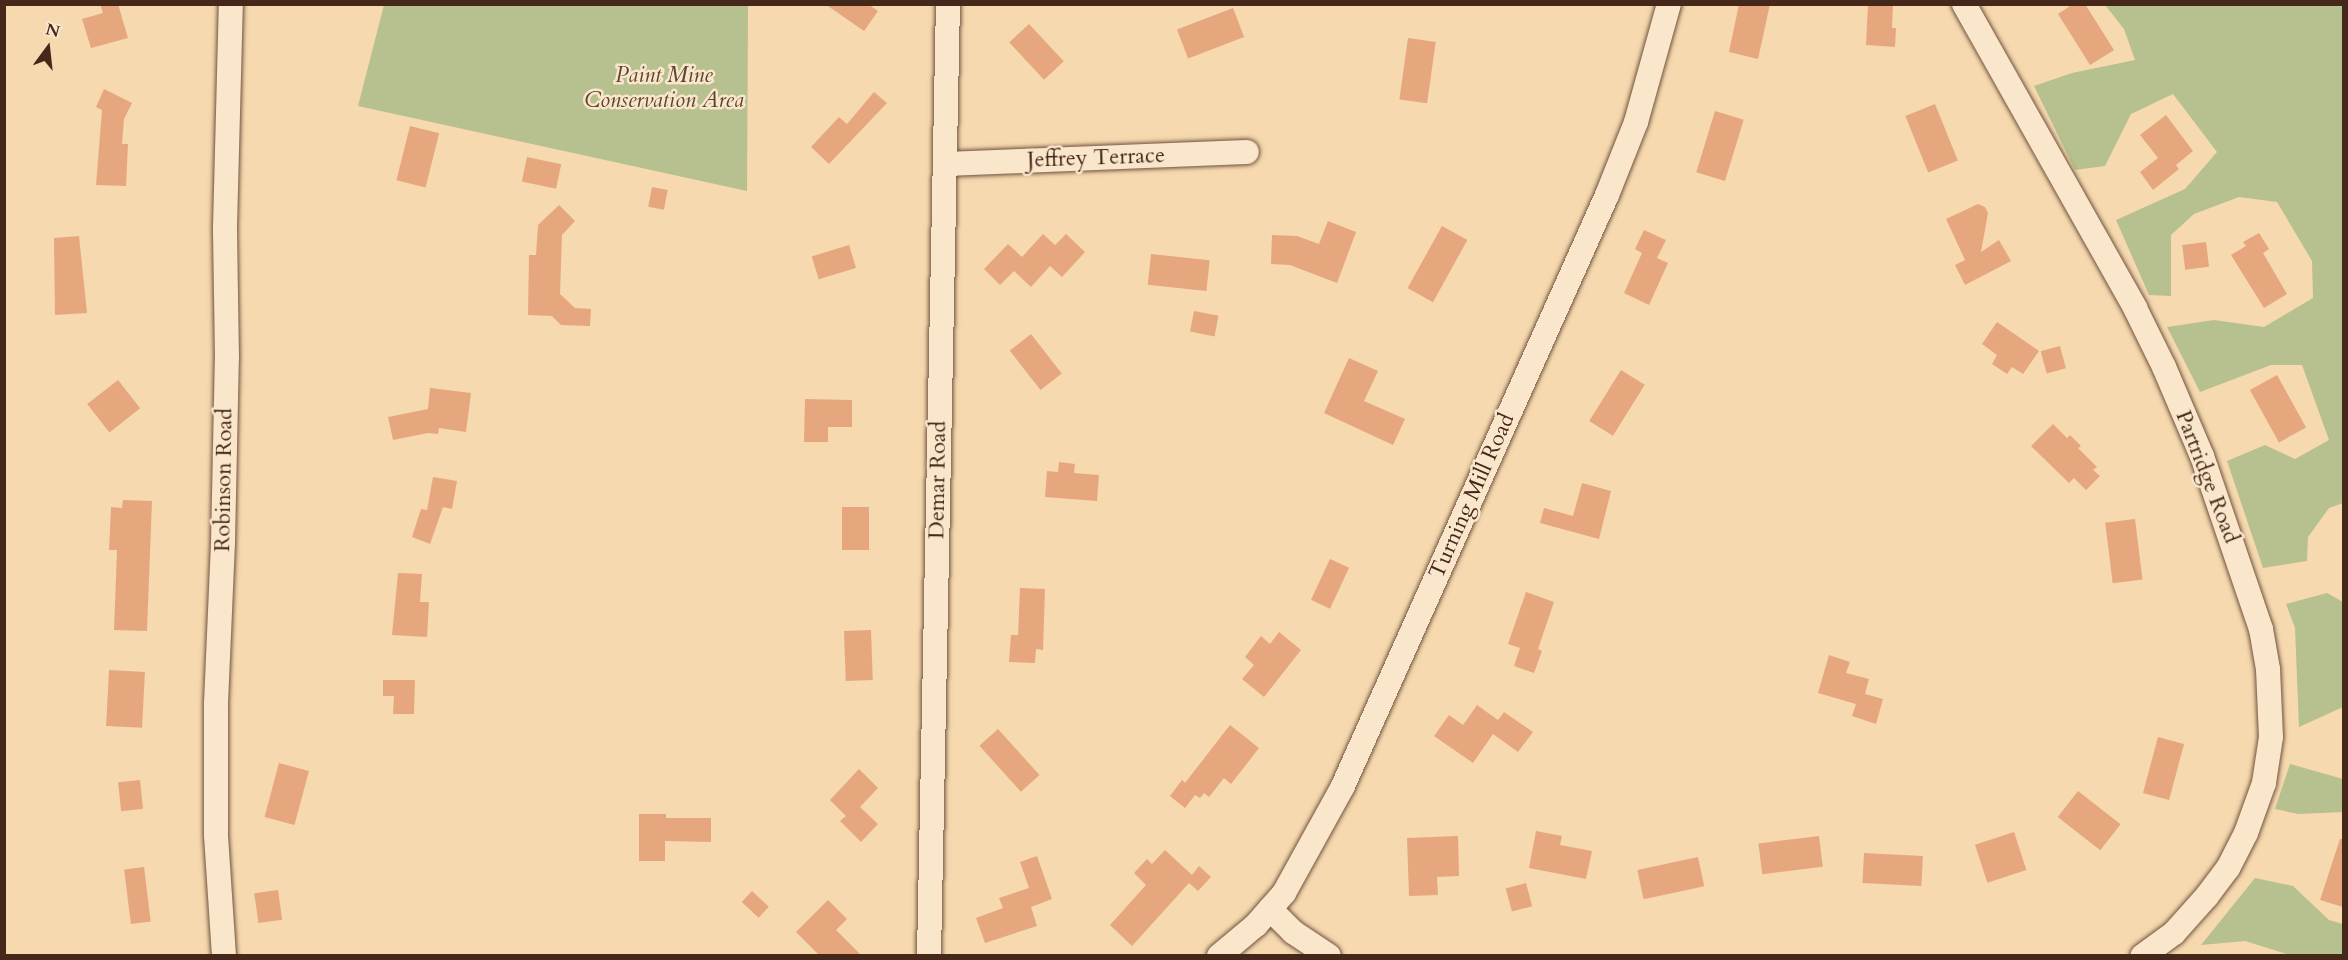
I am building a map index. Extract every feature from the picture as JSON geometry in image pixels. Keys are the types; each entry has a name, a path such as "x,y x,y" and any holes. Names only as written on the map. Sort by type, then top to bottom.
{"street":[{"name":"Robinson Road","path":"224,956 216,835 216,712 227,358 225,227 231,4"},
{"name":"Demar Road","path":"929,956 948,4"},
{"name":"Turning Mill Road","path":"1219,956 1256,925 1284,893 1344,786 1601,208 1636,122 1669,4"},
{"name":"Partridge Road","path":"1964,4 2135,308 2164,367 2202,456 2261,629 2268,669 2271,737 2264,783 2228,868 2174,933 2142,956"},
{"name":"Jeffrey Terrace","path":"945,164 1247,152"},
{"path":"1270,909 1293,932 1329,956"}],"green space":[{"name":"Paint Mine Conservation Area","path":"384,5 748,5 747,191 358,106"},
{"path":"2105,5 2343,5 2343,503 2329,508 2308,537 2307,561 2263,568 2227,461 2265,445 2295,459 2329,440 2302,365 2271,365 2200,392 2167,327 2214,320 2264,327 2313,298 2312,261 2277,202 2239,197 2194,214 2171,235 2171,296 2149,295 2116,220 2185,189 2217,152 2173,94 2131,114 2105,166 2075,170 2034,86 2072,73 2135,60 2124,29"},
{"path":"2327,593 2343,602 2343,707 2299,727 2295,628 2286,604"},
{"path":"2290,764 2343,779 2343,812 2298,814 2275,809"},
{"path":"2255,878 2293,886 2329,920 2343,924 2343,955 2290,955 2245,941 2201,945"}],"building":[{"path":"100,4 118,4 128,38 91,48 82,19 103,13"},
{"path":"825,4 868,4 878,11 864,31"},
{"path":"1739,4 1770,4 1758,59 1729,52"},
{"path":"1868,4 1893,4 1892,28 1896,28 1895,47 1866,45"},
{"path":"2073,4 2085,4 2114,50 2090,65 2058,14"},
{"path":"1233,8 1244,37 1188,58 1177,30"},
{"path":"1029,24 1064,61 1044,80 1009,42"},
{"path":"1408,38 1436,42 1427,103 1399,99"},
{"path":"104,89 132,103 124,119 122,144 128,144 126,186 96,185 102,110 96,107"},
{"path":"874,92 887,103 829,164 811,147 839,117 847,124"},
{"path":"1935,104 1958,161 1928,173 1905,116"},
{"path":"1715,111 1744,120 1725,181 1696,172"},
{"path":"2166,115 2193,151 2176,165 2179,169 2153,190 2140,172 2158,158 2140,135"},
{"path":"410,126 439,133 426,188 396,180"},
{"path":"527,157 561,164 556,189 522,181"},
{"path":"652,187 668,190 664,210 648,207"},
{"path":"1978,204 1985,207 1988,213 1981,252 1999,240 2011,261 1965,285 1955,265 1965,260 1946,219"},
{"path":"559,205 575,221 562,235 560,294 575,308 591,309 590,326 561,325 552,316 528,315 529,255 536,255 538,225"},
{"path":"1328,221 1356,232 1337,283 1290,265 1271,264 1272,235 1297,236 1319,244"},
{"path":"1442,226 1467,240 1433,302 1408,288"},
{"path":"1644,230 1666,240 1657,258 1668,263 1649,305 1624,293 1642,253 1635,249"},
{"path":"2259,233 2269,249 2263,253 2287,294 2264,308 2231,255 2246,246 2243,242"},
{"path":"1043,234 1055,245 1066,234 1085,252 1062,277 1050,266 1031,287 1014,271 1000,285 984,269 1008,244 1022,257"},
{"path":"79,236 87,313 55,315 54,238"},
{"path":"2206,242 2209,267 2185,270 2182,245"},
{"path":"849,245 856,268 819,279 812,256"},
{"path":"1151,254 1210,260 1206,291 1148,285"},
{"path":"1194,311 1219,316 1215,336 1190,332"},
{"path":"1997,322 2039,351 2023,374 2012,367 2007,374 1992,364 1997,355 1982,344"},
{"path":"1031,334 1062,373 1041,390 1010,351"},
{"path":"2060,346 2066,368 2047,373 2041,351"},
{"path":"1349,358 1378,371 1364,401 1405,419 1393,445 1324,413"},
{"path":"1621,370 1645,385 1613,436 1589,421"},
{"path":"2277,375 2306,427 2279,443 2250,390"},
{"path":"118,380 140,408 109,432 87,404"},
{"path":"430,388 471,393 466,432 439,428 438,434 428,433 393,440 388,417 428,409"},
{"path":"805,399 852,400 852,427 828,427 828,442 804,442"},
{"path":"2053,424 2067,438 2070,435 2081,446 2078,448 2097,467 2093,470 2100,476 2086,490 2074,478 2069,483 2031,446"},
{"path":"1059,462 1075,464 1074,473 1099,475 1097,501 1045,497 1047,471 1058,472"},
{"path":"433,477 457,481 452,509 443,507 430,544 412,537 421,509 427,510"},
{"path":"1582,483 1611,491 1599,539 1540,523 1544,508 1573,516"},
{"path":"123,500 152,501 147,631 114,630 117,550 109,550 111,507 122,508"},
{"path":"842,507 869,507 869,550 842,550"},
{"path":"2135,519 2142,580 2113,583 2105,523"},
{"path":"1330,559 1349,568 1330,609 1311,600"},
{"path":"398,573 422,574 420,602 429,602 427,637 392,635"},
{"path":"1020,588 1045,589 1043,650 1036,649 1035,663 1009,662 1011,635 1018,635"},
{"path":"1526,592 1554,602 1538,649 1542,651 1534,673 1514,666 1520,648 1508,644"},
{"path":"871,630 873,680 846,681 844,631"},
{"path":"1279,632 1301,650 1264,697 1242,679 1254,665 1245,657 1261,636 1270,644"},
{"path":"1829,655 1850,662 1846,673 1869,679 1865,694 1883,699 1876,724 1852,716 1856,704 1818,693"},
{"path":"109,670 145,672 142,728 106,726"},
{"path":"383,680 415,680 414,714 393,714 394,696 383,696"},
{"path":"1477,705 1498,720 1504,712 1533,732 1518,752 1493,734 1473,763 1434,736 1449,715 1463,725"},
{"path":"1230,725 1259,748 1231,784 1224,778 1209,797 1204,793 1200,798 1195,795 1185,808 1170,796 1182,780 1185,783"},
{"path":"998,729 1039,775 1021,792 979,746"},
{"path":"2158,737 2184,744 2169,800 2143,793"},
{"path":"279,763 309,771 294,825 265,817"},
{"path":"859,769 878,788 860,807 878,824 861,842 840,821 846,816 830,800"},
{"path":"140,780 143,809 121,811 118,782"},
{"path":"2078,791 2121,824 2100,850 2058,817"},
{"path":"639,814 666,814 666,818 711,818 711,842 665,841 665,861 639,861"},
{"path":"1536,831 1562,836 1560,845 1592,851 1586,879 1529,868"},
{"path":"2014,832 2026,870 1987,883 1975,845"},
{"path":"1458,836 1459,876 1437,877 1438,895 1409,896 1407,838"},
{"path":"1819,836 1823,867 1762,874 1758,843"},
{"path":"2340,839 2343,839 2343,907 2320,900"},
{"path":"1165,850 1192,875 1199,866 1211,877 1198,891 1189,883 1132,946 1110,925 1146,885 1134,873 1147,859 1152,864"},
{"path":"1864,853 1923,856 1921,886 1862,883"},
{"path":"1037,856 1052,899 1031,907 1037,926 985,943 976,918 1003,908 999,898 1029,888 1020,862"},
{"path":"1698,857 1704,886 1644,899 1637,870"},
{"path":"144,867 151,922 131,924 124,869"},
{"path":"1526,883 1532,906 1512,912 1506,888"},
{"path":"278,890 282,920 258,923 254,893"},
{"path":"752,891 769,907 759,918 742,902"},
{"path":"828,900 847,919 836,930 862,956 820,956 796,932"}]}
